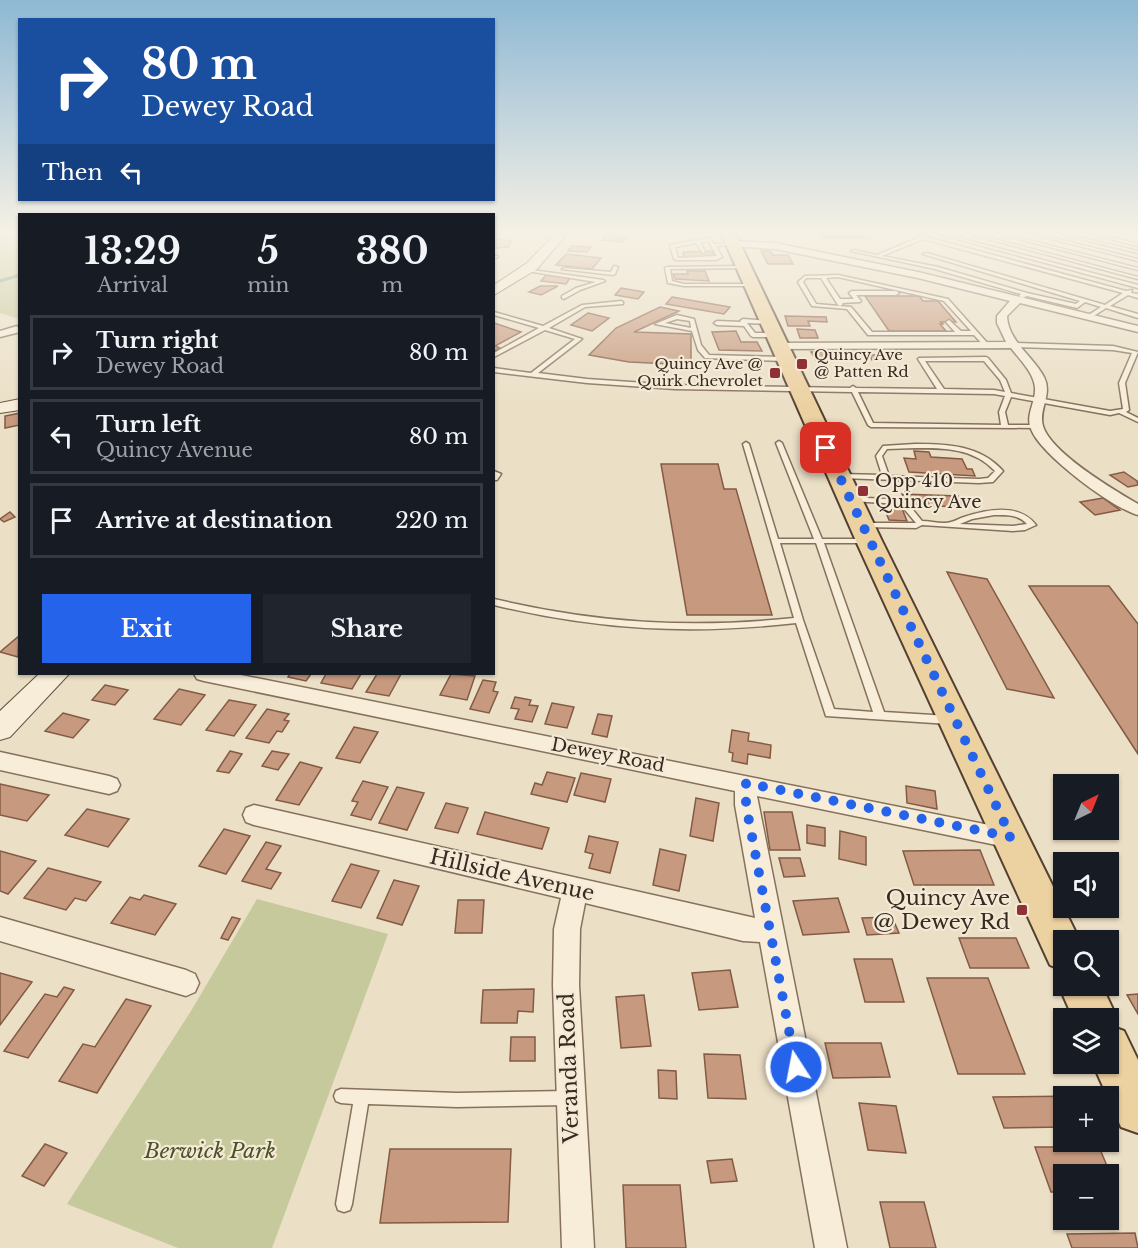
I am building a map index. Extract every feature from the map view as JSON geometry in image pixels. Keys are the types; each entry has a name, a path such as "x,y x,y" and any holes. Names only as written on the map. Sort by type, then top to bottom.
{"main road":[{"path":"750,293 770,337 799,388 865,533 1054,930"},
{"path":"1119,1070 1138,1110"}],"street":[{"path":"1004,293 1138,329"},
{"path":"1022,297 1005,310 1002,319 1016,345 1038,375 1042,389 1035,418 1036,427 1045,440 1075,467 1138,510"},
{"path":"0,334 16,329"},
{"path":"770,337 987,346 1016,345"},
{"path":"0,408 18,404"},
{"path":"0,729 54,675"},
{"name":"Dewey Road","path":"209,675 1011,837"},
{"path":"0,761 109,785"},
{"path":"746,783 746,805 831,1248"},
{"name":"Hillside Avenue","path":"254,815 743,929 771,931"},
{"name":"Veranda Road","path":"575,890 566,942 570,1098 578,1248"},
{"path":"0,929 186,983"}],"lane":[{"path":"564,297 571,293"},
{"path":"807,293 814,305 849,308 870,334 974,333"},
{"path":"833,293 842,308"},
{"path":"838,301 858,301 852,293"},
{"path":"922,293 950,302 987,346"},
{"path":"1011,293 1077,306 1083,301"},
{"path":"1057,293 1138,316"},
{"path":"1089,317 1127,293"},
{"path":"1128,293 1138,296"},
{"path":"925,294 930,301"},
{"path":"495,354 584,306 621,303"},
{"path":"495,313 579,339 532,375"},
{"path":"695,330 658,324 669,319 692,320 695,330 701,353 706,357 770,337"},
{"path":"949,322 959,333"},
{"path":"717,323 770,337"},
{"path":"495,369 532,375 675,387 853,388 1009,394 1110,413 1126,410 1122,383 1135,352 1113,348 1016,345"},
{"path":"940,390 921,359 986,359 1002,380 1009,394 1002,412 1005,426"},
{"path":"853,388 870,425 1036,427"},
{"path":"1121,412 1138,420"},
{"path":"779,443 819,541 880,716"},
{"path":"746,444 799,620 830,712 955,720"},
{"path":"844,487 886,476 990,480 999,471 991,460 978,452 955,448 885,447 880,451 879,456 886,476"},
{"path":"844,487 902,502 920,523"},
{"path":"775,541 819,541 916,526 920,523 952,525 1027,528 1032,525 1023,515 1005,512 965,517 952,525"},
{"path":"495,602 574,619 639,627 799,620"},
{"path":"341,1096 457,1100 570,1098"},
{"path":"344,1204 362,1096"}],"green space":[{"path":"0,293 18,293 18,319 0,313"},
{"name":"Berwick Park","path":"257,899 388,934 272,1248 178,1248 67,1204 191,1011"}],"building":[{"path":"617,293 643,293 638,299 615,295"},
{"path":"865,296 919,296 923,301 938,301 956,322 941,322 943,324 940,324 946,331 889,331"},
{"path":"672,297 730,307 724,314 666,304"},
{"path":"660,307 679,311 634,332 691,334 691,365 629,362 589,355 616,328"},
{"path":"588,313 609,318 592,331 571,325"},
{"path":"785,316 826,317 827,322 808,321 810,326 788,326"},
{"path":"495,323 521,332 495,346"},
{"path":"797,329 815,330 818,338 800,338"},
{"path":"736,331 741,342 757,342 762,351 719,350 712,332"},
{"path":"844,351 846,356 841,356 843,359 816,360 811,352"},
{"path":"870,355 887,355 890,361 872,360"},
{"path":"18,413 18,425 5,428 5,416"},
{"path":"914,451 929,452 931,457 962,459 967,469 972,469 975,476 909,472 904,458 916,459"},
{"path":"661,464 718,464 724,489 736,489 772,615 687,615"},
{"path":"1124,472 1137,481 1138,485 1128,487 1110,475"},
{"path":"902,494 958,496 963,507 907,505"},
{"path":"1103,498 1120,510 1095,515 1080,502"},
{"path":"883,505 901,506 907,521 889,520"},
{"path":"10,512 15,517 4,522 0,519"},
{"path":"947,572 987,579 1054,698 1007,689"},
{"path":"1029,586 1109,586 1138,624 1138,754"},
{"path":"18,637 18,657 0,652"},
{"path":"289,675 310,675 306,681 288,677"},
{"path":"325,675 360,675 352,689 321,683"},
{"path":"376,675 400,675 389,696 366,692"},
{"path":"450,675 475,676 467,700 440,695"},
{"path":"483,680 496,682 493,691 498,692 489,713 470,709"},
{"path":"105,685 128,690 115,705 92,700"},
{"path":"179,689 205,695 181,725 154,719"},
{"path":"515,697 531,700 529,705 538,706 532,722 515,719 519,709 511,708"},
{"path":"229,700 256,705 234,736 206,730"},
{"path":"552,703 574,707 567,728 545,724"},
{"path":"267,709 289,714 284,720 289,721 282,732 277,731 269,743 246,738"},
{"path":"63,713 89,720 73,738 45,731"},
{"path":"598,714 612,716 607,737 592,734"},
{"path":"354,727 378,732 360,763 336,758"},
{"path":"732,730 749,733 748,741 771,745 770,758 748,754 747,764 732,761 733,753 729,752"},
{"path":"230,751 242,754 229,773 217,771"},
{"path":"272,751 289,754 278,770 262,766"},
{"path":"300,762 322,768 299,805 276,800"},
{"path":"547,772 575,778 567,802 531,794 535,783 542,785"},
{"path":"581,773 611,779 605,802 574,795"},
{"path":"363,781 388,787 371,820 351,815 358,802 352,801"},
{"path":"0,784 49,795 27,821 0,815"},
{"path":"906,786 935,791 937,809 907,803"},
{"path":"397,787 424,793 407,830 379,823"},
{"path":"696,798 719,803 713,841 690,836"},
{"path":"446,803 468,808 458,833 435,828"},
{"path":"87,809 129,819 108,847 65,835"},
{"path":"485,812 549,828 542,849 477,834"},
{"path":"764,812 792,812 800,850 770,850"},
{"path":"807,825 825,828 825,846 807,843"},
{"path":"224,829 250,836 226,874 199,866"},
{"path":"840,831 866,837 866,865 839,859"},
{"path":"589,836 618,842 610,873 589,868 593,854 585,852"},
{"path":"266,842 281,846 266,869 281,873 271,889 242,881"},
{"path":"660,849 686,855 679,891 653,885"},
{"path":"980,850 994,885 914,885 903,851"},
{"path":"0,851 36,861 8,894 0,891"},
{"path":"779,858 800,858 805,876 784,877"},
{"path":"351,864 379,871 361,908 332,901"},
{"path":"48,868 101,882 86,901 75,898 66,910 24,898"},
{"path":"394,880 419,886 402,925 377,918"},
{"path":"144,895 176,904 155,935 111,923 130,897 140,900"},
{"path":"838,898 849,932 803,935 793,901"},
{"path":"458,900 484,900 482,933 455,933"},
{"path":"232,917 240,919 228,940 221,938"},
{"path":"892,917 899,933 867,935 862,918"},
{"path":"959,938 1016,938 1029,968 970,968"},
{"path":"854,959 892,959 904,1002 865,1002"},
{"path":"730,970 738,1007 699,1010 692,973"},
{"path":"0,973 32,982 0,1025"},
{"path":"927,978 988,978 1025,1074 958,1074"},
{"path":"64,987 74,990 28,1058 4,1051 45,994 57,997"},
{"path":"534,989 533,1012 518,1011 517,1023 481,1023 483,990"},
{"path":"1138,994 1138,1014 1127,995"},
{"path":"644,995 651,1046 621,1048 616,997"},
{"path":"126,999 151,1006 97,1093 59,1081 83,1044 95,1047"},
{"path":"511,1037 535,1037 535,1061 510,1061"},
{"path":"825,1043 881,1043 890,1077 833,1078"},
{"path":"704,1054 740,1055 746,1099 708,1098"},
{"path":"658,1070 676,1071 677,1099 659,1098"},
{"path":"1053,1096 1053,1127 1004,1128 993,1097"},
{"path":"859,1103 896,1106 906,1153 868,1150"},
{"path":"45,1144 67,1153 44,1186 22,1176"},
{"path":"1035,1147 1053,1147 1053,1152 1101,1152 1106,1164 1053,1164 1053,1192 1051,1192"},
{"path":"390,1149 511,1149 508,1222 380,1223"},
{"path":"732,1159 737,1181 711,1183 707,1161"},
{"path":"623,1185 680,1185 686,1248 626,1248"},
{"path":"880,1202 924,1202 936,1248 890,1248"},
{"path":"1135,1233 1138,1248 1072,1248 1067,1234"}],"place":[{"name":"Quincy Ave @ Patten Rd","path":"802,364"},
{"name":"Quincy Ave @ Quirk Chevrolet","path":"775,373"},
{"name":"Opp 410 Quincy Ave","path":"863,491"},
{"name":"Quincy Ave @ Dewey Rd","path":"1022,910"}],"route":[{"path":"796,1067 746,805 746,783 1011,837 826,448"}]}
